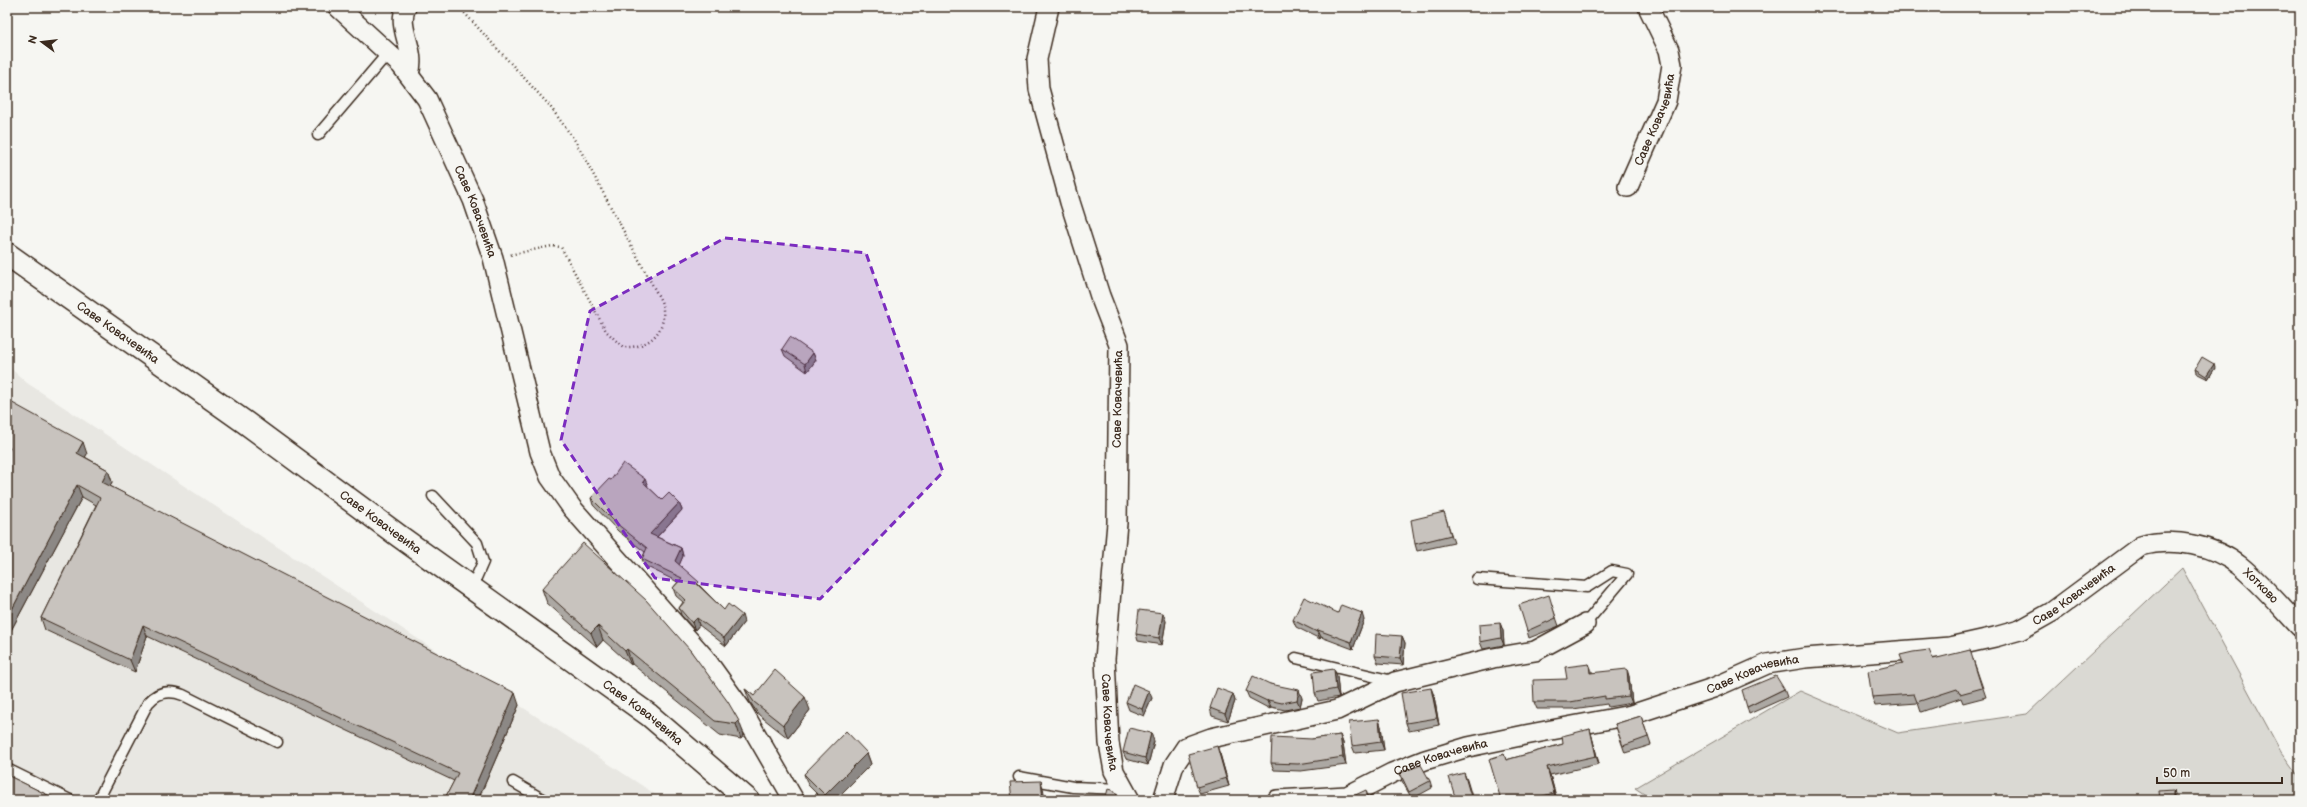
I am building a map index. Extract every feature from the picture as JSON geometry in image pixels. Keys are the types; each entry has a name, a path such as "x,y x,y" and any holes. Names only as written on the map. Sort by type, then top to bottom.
{"main road":[{"name":"Саве Ковачевића","path":"7,254 196,387 649,715 748,800"}],"street":[{"name":"Саве Ковачевића","path":"338,7 388,53 408,74 427,99 473,200 493,258 540,452 550,477 572,508 704,657 742,710 794,800"},
{"path":"406,7 402,20 412,55 412,65 408,74"},
{"name":"Саве Ковачевића","path":"1049,7 1037,59 1039,89 1070,202 1100,296 1119,345 1117,522 1104,660 1108,743 1114,771 1126,795"},
{"name":"Саве Ковачевића","path":"1628,187 1666,101 1672,65 1669,50 1648,7"},
{"name":"Саве Ковачевића","path":"1277,800 1347,796 1392,773 1425,760 1468,748 1525,735 1631,715 1713,688 1767,664 1805,658 1950,647 1995,637 2020,630 2052,612 2142,546 2157,541 2216,551"},
{"name":"Хотково","path":"2216,551 2240,565 2300,627"},
{"path":"1163,800 1174,766 1186,747 1236,732 1337,710 1395,682 1492,658 1535,652 1585,624"}],"lane":[{"path":"318,135 388,53"},
{"path":"433,496 477,543 483,562 472,587"},
{"path":"1477,579 1587,587 1612,571 1627,574 1585,624"},
{"path":"1296,658 1395,682"},
{"path":"98,800 148,702 160,693 168,692 183,695 277,742"},
{"path":"7,769 70,800"},
{"path":"1019,777 1073,788 1126,795"},
{"path":"513,782 544,800"}],"path":[{"path":"459,7 550,105 576,142 661,301 665,312 664,322 657,335 639,345 623,347 606,332 561,247 537,248 493,258"}],"highlighted area":[{"path":"725,238 866,253 943,472 820,599 655,578 561,440 590,311"}],"shaded area":[{"path":"7,365 27,383 664,800 7,800"},
{"path":"2182,568 2281,752 2300,778 2300,800 1653,800 1635,788 1800,691 1898,733 2027,714"}],"building":[{"path":"790,337 813,353 805,364 782,349"},
{"path":"2202,357 2214,364 2206,376 2195,369"},
{"path":"7,400 83,442 77,453 108,470 102,482 515,693 469,800 444,800 458,773 143,625 130,660 41,618 100,498 77,485 7,619 7,454 10,448 7,446"},
{"path":"623,463 645,479 643,482 662,500 669,493 679,503 650,534 681,548 675,561 699,582 697,584 724,610 728,604 742,615 724,638 697,618 692,623 679,608 686,600 673,588 682,578 642,559 647,548 616,523 591,498 609,479 611,480"},
{"path":"1444,512 1451,535 1415,544 1411,520"},
{"path":"583,543 646,600 690,650 728,702 739,721 736,724 715,721 627,649 625,651 598,626 591,633 542,589"},
{"path":"1549,595 1556,618 1527,631 1519,605"},
{"path":"1304,597 1338,613 1341,605 1362,613 1351,642 1318,630 1317,632 1293,620"},
{"path":"1139,610 1163,613 1159,638 1136,634"},
{"path":"1500,623 1501,638 1480,642 1479,625"},
{"path":"1376,634 1402,636 1400,658 1375,656"},
{"path":"1929,650 1933,659 1970,650 1982,688 1960,694 1957,689 1917,702 1914,694 1872,697 1868,671 1903,663 1900,655"},
{"path":"1589,664 1590,673 1627,669 1629,696 1605,699 1605,696 1570,702 1534,702 1533,680 1567,679 1565,667"},
{"path":"1334,669 1336,689 1315,693 1313,672"},
{"path":"775,670 805,697 783,725 754,702 745,689 754,696"},
{"path":"1253,676 1270,684 1299,690 1297,700 1282,703 1267,701 1246,691"},
{"path":"1776,676 1784,689 1747,707 1742,690"},
{"path":"1133,684 1149,691 1142,709 1126,702"},
{"path":"1217,688 1233,694 1225,714 1210,708"},
{"path":"1431,688 1437,718 1406,723 1401,693"},
{"path":"1641,716 1648,737 1623,746 1615,724"},
{"path":"1379,719 1381,742 1352,746 1349,722"},
{"path":"1129,728 1151,733 1145,758 1123,752"},
{"path":"1590,729 1596,756 1547,767 1554,793 1528,800 1501,800 1489,759 1504,754 1506,760 1563,744 1562,736"},
{"path":"846,731 867,753 825,795 804,774"},
{"path":"1340,735 1343,757 1298,764 1271,763 1272,737 1312,739"},
{"path":"1217,746 1226,778 1197,787 1188,754"},
{"path":"1421,765 1430,781 1409,792 1400,773"},
{"path":"1464,773 1472,800 1456,800 1449,777"},
{"path":"7,775 58,800 7,800"},
{"path":"1041,781 1043,800 1012,800 1010,782"},
{"path":"1108,789 1113,790 1121,800 1105,800"},
{"path":"1366,790 1369,800 1345,800"},
{"path":"2173,790 2173,800 2160,800 2159,791"}]}
